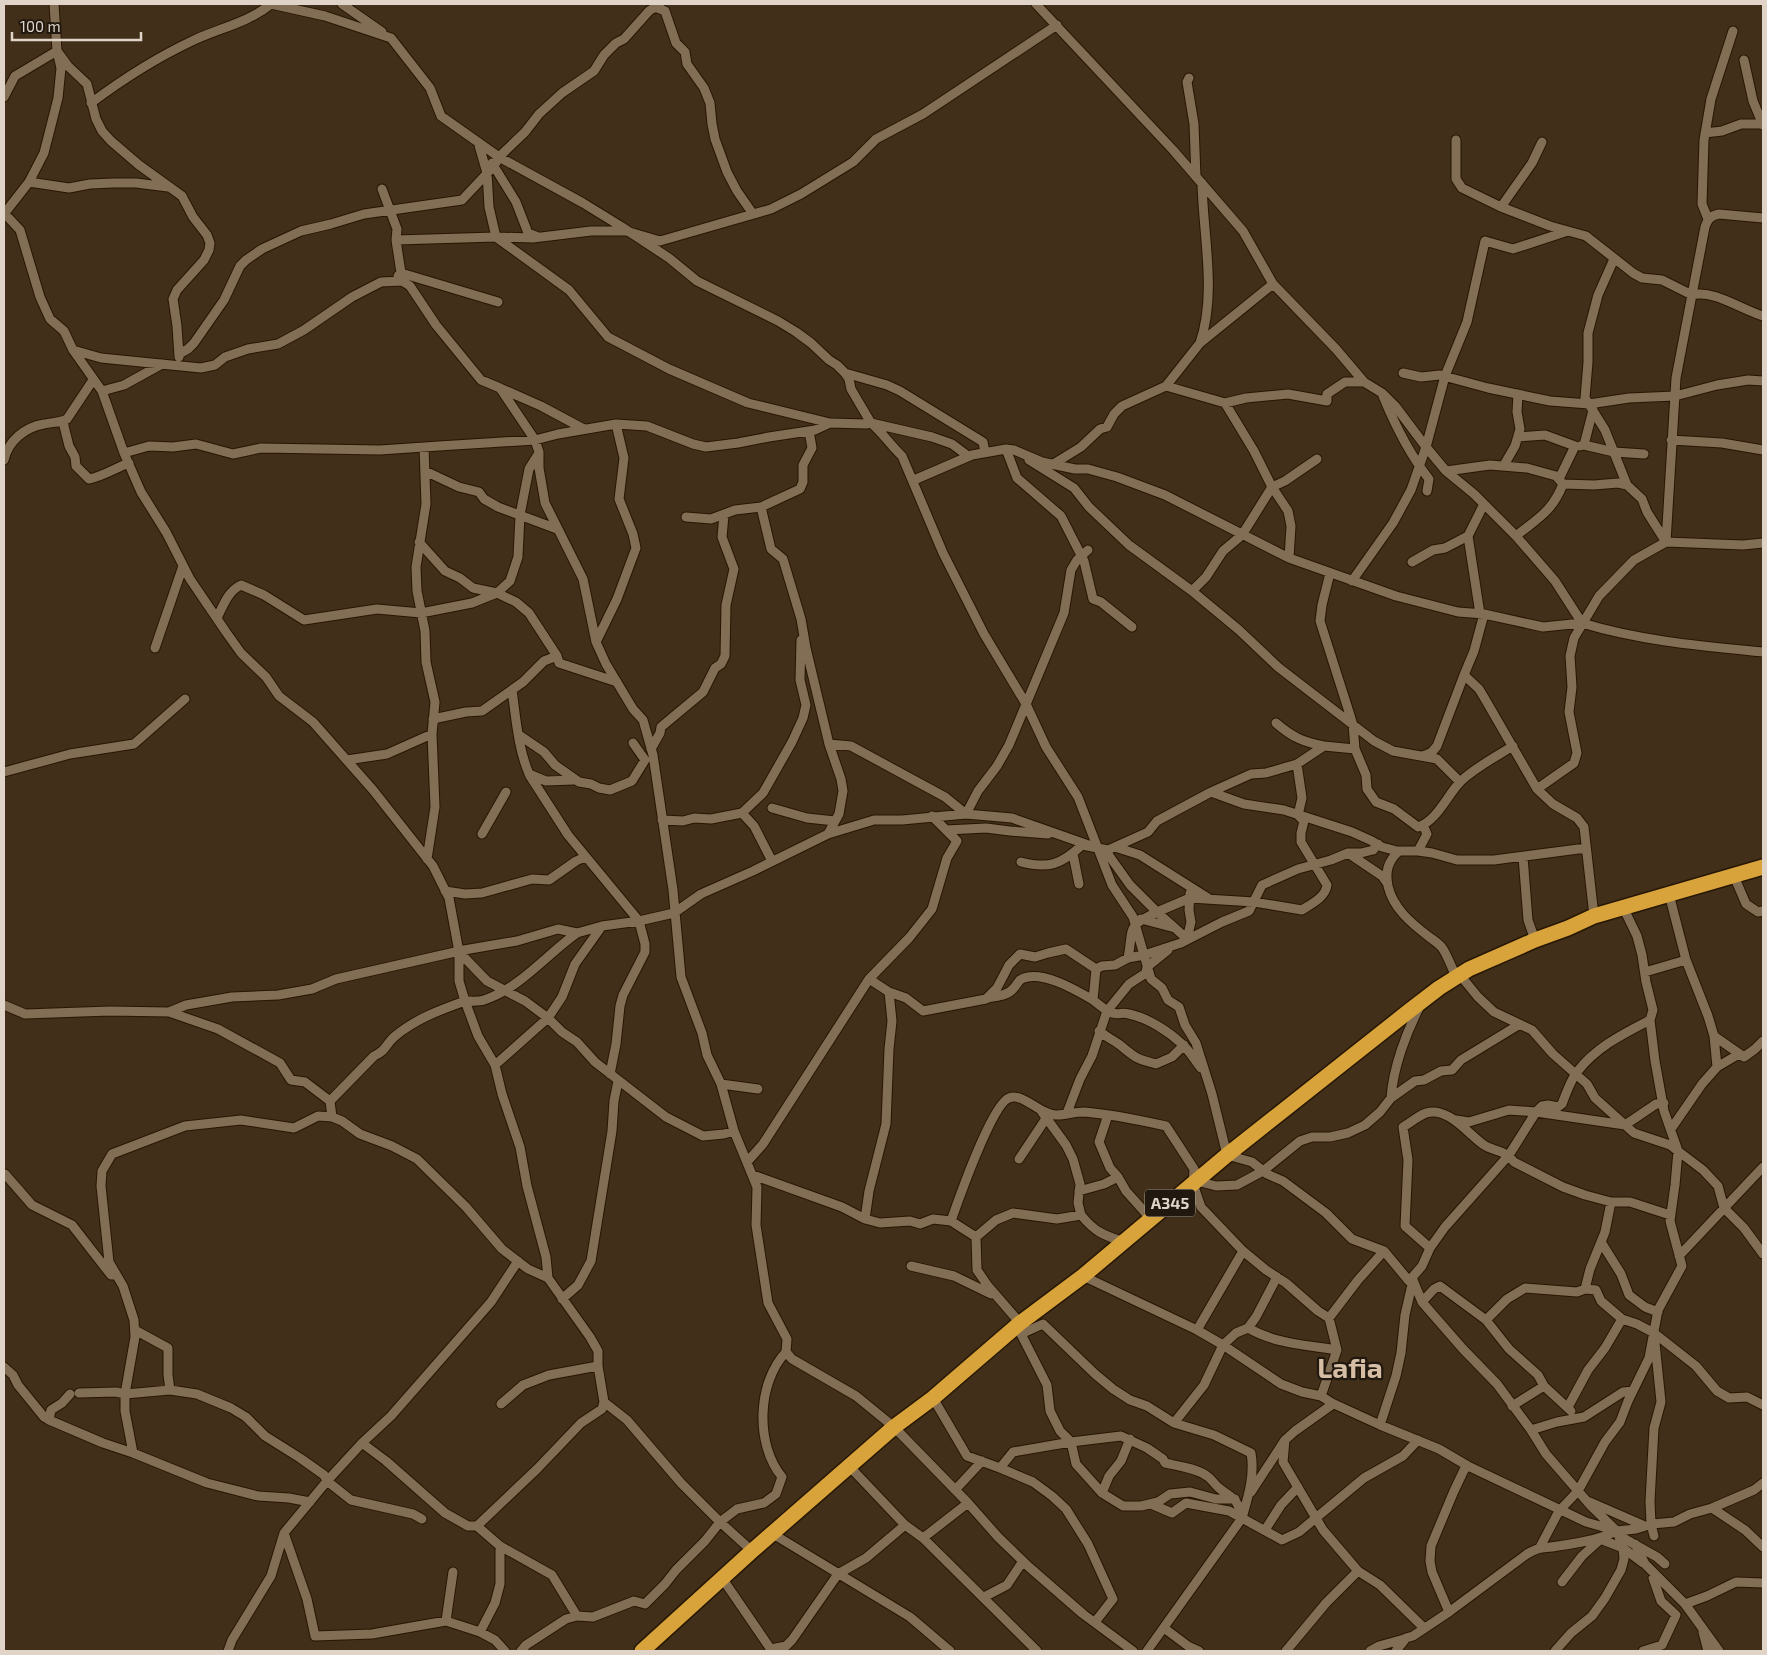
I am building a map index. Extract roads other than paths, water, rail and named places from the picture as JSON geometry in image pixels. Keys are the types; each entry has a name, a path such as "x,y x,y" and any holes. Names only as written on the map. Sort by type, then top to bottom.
{"highway":[{"name":"A345","path":"642,1651 752,1551 894,1427 1020,1329 1227,1155 1422,1001 1469,969 1594,916 1763,867"}],"street":[{"path":"54,4 61,68 58,98 44,153 29,182 4,214 20,230 40,297 50,318 64,331 73,350 102,391 124,453 141,492 166,532 190,579 241,653 266,677 279,696 313,722 373,790 428,858 449,898 459,952 459,981 478,1036 495,1065 502,1094 520,1147 527,1186 546,1258 548,1278 598,1351 598,1366 604,1402 602,1409 581,1423 537,1469 477,1526"},
{"path":"91,103 117,83 153,61 193,40 260,12 271,4 325,16 390,38"},
{"path":"342,4 390,38 430,88 441,116 499,157 583,203 668,258 697,281 778,321 796,332 845,373 849,379 851,389 871,423 882,432 890,444 902,456 944,553 984,634 1026,704 1046,747 1078,797 1101,849 1112,885 1137,921 1151,978 1162,988 1168,1000 1179,1007 1185,1026 1196,1043 1212,1094 1227,1155 1252,1162 1263,1171 1283,1181 1312,1202 1352,1239 1384,1252 1411,1281 1422,1302 1497,1384 1546,1454 1586,1500 1625,1539 1664,1564"},
{"path":"1036,4 1199,180 1243,231 1273,284 1336,349 1364,382 1382,393 1396,407 1446,471 1484,504 1516,536 1555,581 1582,623"},
{"path":"179,354 194,343 224,300 240,266 262,249 301,231 364,214 462,200 494,166 499,157 525,132 539,114 562,93 594,71 604,55 624,39 649,11 659,5 665,11 676,43 685,52 687,64 704,88 710,103 715,139 727,172 753,214"},
{"path":"396,240 538,237 590,230 626,231 660,241 771,209 801,194 853,162 876,139 923,114 1056,26"},
{"path":"1708,219 1702,204 1705,133 1711,99 1733,31"},
{"path":"4,97 15,76 58,51"},
{"path":"58,51 68,66 87,84 91,103 102,131 139,165 182,196 193,217 207,235 210,243 204,260 177,290 173,298 177,326 178,366"},
{"path":"1705,133 1722,131 1740,124 1763,125 1753,101 1744,60"},
{"path":"1189,78 1187,82 1194,124 1207,253 1208,306 1206,325 1200,343"},
{"path":"1456,140 1456,179 1462,188 1501,207 1550,226 1586,236 1614,259 1642,278 1662,280 1692,295 1701,293 1725,300 1763,316"},
{"path":"478,142 516,202 528,233 538,237"},
{"path":"478,142 487,173 489,207 496,237 569,290 608,337 698,382 748,403 830,423 871,423 932,437 952,444 968,456"},
{"path":"1501,207 1532,163 1542,142"},
{"path":"29,182 69,188 90,184 114,183 136,183 171,188"},
{"path":"382,189 397,229 396,240 401,273"},
{"path":"1666,542 1671,440 1678,363 1708,219 1712,215 1719,214 1763,219"},
{"path":"1352,581 1393,523 1410,490 1426,447 1445,376 1467,322 1485,241 1513,249 1568,231"},
{"path":"1614,259 1598,295 1588,333 1585,398 1605,430 1627,485 1642,498 1647,512 1666,542"},
{"path":"392,281 401,273"},
{"path":"401,273 498,302"},
{"path":"73,350 101,358 201,368 209,367 226,357 248,349 278,344 381,282 402,281 410,286 436,325 480,380 541,406 584,429"},
{"path":"1055,463 1081,447 1100,429 1107,427 1114,414 1122,406 1166,386 1200,343 1273,284"},
{"path":"102,391 124,386 162,364"},
{"path":"845,373 887,385 913,398 983,442 985,452"},
{"path":"1403,373 1421,377 1445,376 1550,401 1591,407 1629,398 1675,396 1717,385 1748,380 1763,381"},
{"path":"4,460 6,452 23,431 37,425 62,422 71,414 93,380"},
{"path":"1166,386 1224,403 1246,398 1288,394 1327,401 1327,394 1345,382 1364,382"},
{"path":"500,388 524,421 540,452 539,468 545,503 583,579 596,642 606,664 633,709 643,720 651,749 673,890 681,977 702,1033 707,1055 721,1084 734,1131 757,1187 756,1225 768,1303 787,1339 786,1352 777,1362 765,1394 764,1437 775,1468 782,1477 776,1494 764,1502 737,1509 720,1522 705,1541 645,1604 634,1601 592,1617 576,1616 566,1619 549,1628 526,1645 522,1651"},
{"path":"1382,393 1389,412 1419,466 1429,479 1428,491"},
{"path":"1504,465 1515,446 1520,429 1517,412 1518,394"},
{"path":"1224,403 1254,451 1291,519 1289,558"},
{"path":"1516,536 1548,511 1558,498 1561,482 1579,446 1591,407"},
{"path":"62,422 69,446 75,456 76,466 89,479 104,476 118,467 129,463"},
{"path":"124,453 149,446 173,447 196,444 233,454 261,448 380,450 535,440 616,424 647,426 693,444 706,446 738,443 816,430 830,423"},
{"path":"596,642 617,599 636,548 619,499 624,458 616,424"},
{"path":"686,517 712,520 736,510 761,507 800,489 803,482 803,464 812,448 809,431"},
{"path":"1518,437 1545,434 1579,446 1614,452 1644,454"},
{"path":"1671,440 1722,443 1763,450"},
{"path":"424,447 426,504 416,567 417,591 425,631 426,662 435,702 432,734 435,807 428,858"},
{"path":"914,480 968,456 1010,449 1042,462 1055,463 1075,469 1088,469 1117,477 1165,496 1289,558 1396,596 1433,606 1543,627 1582,623 1602,629 1684,645 1763,652"},
{"path":"1010,449 1017,478 1061,516 1085,553 1094,599 1101,602 1132,628"},
{"path":"1010,449 1074,488 1089,507 1129,545 1192,591 1278,666 1353,725 1393,751 1437,760 1460,782"},
{"path":"217,618 230,593 234,588 241,585 264,595 304,620 377,609 421,613 472,603 497,593 510,581 518,557 520,515 529,469 540,452"},
{"path":"1192,591 1206,577 1223,551 1242,535 1272,487 1285,481 1317,459"},
{"path":"1446,471 1504,465 1527,468 1556,476 1561,482 1594,485 1618,483 1627,485"},
{"path":"425,471 459,487 480,492 484,499 498,507 557,529"},
{"path":"1412,562 1433,550 1445,548 1468,536 1484,504"},
{"path":"761,507 771,549 783,560 802,624 829,744 841,779 842,791 839,814 828,834"},
{"path":"651,749 662,727 703,692 715,668 721,664 725,656 726,605 734,569 722,537 724,515"},
{"path":"1424,756 1432,752 1437,746 1474,651 1482,614 1468,536"},
{"path":"419,542 445,571 460,578 473,588 497,593 516,602 529,613 557,656 559,663 617,682"},
{"path":"1537,789 1574,762 1577,753 1569,712 1572,687 1570,656 1574,638 1599,596 1634,560 1666,542 1743,545 1763,543"},
{"path":"966,814 978,791 997,766 1009,745 1064,613 1071,570 1077,560 1085,553"},
{"path":"155,648 183,566"},
{"path":"1330,573 1320,621 1353,725 1355,749 1366,775 1367,789 1376,802 1394,809 1418,826 1422,825 1442,807 1460,782 1483,764 1513,746"},
{"path":"662,820 683,821 742,813 763,793 792,742 806,705 800,680 802,624"},
{"path":"434,719 466,712 482,711 524,682 544,661 557,656"},
{"path":"1464,675 1479,689 1537,789 1553,804 1581,822 1585,832 1594,916"},
{"path":"512,690 525,767 528,773 560,824 639,921 645,944 645,952 622,1001 610,1074"},
{"path":"804,712 818,693"},
{"path":"4,772 70,754 134,744 185,699"},
{"path":"1276,723 1290,736 1309,743 1355,749"},
{"path":"347,760 387,754 432,734"},
{"path":"519,735 544,752 555,765 575,780 610,790 632,781 645,760 633,743"},
{"path":"829,744 851,746 945,797 966,814"},
{"path":"1021,862 1044,867 1059,862 1073,854 1082,845 1108,850 1148,832 1157,821 1211,792 1251,774 1266,773 1297,764 1324,746"},
{"path":"1297,764 1302,798 1298,815"},
{"path":"528,773 546,781 575,780"},
{"path":"482,834 506,792"},
{"path":"1211,792 1244,804 1284,810 1352,832 1399,851 1432,853 1457,860 1474,861 1522,857 1586,848"},
{"path":"772,808 807,818 835,821"},
{"path":"742,813 754,826 772,861"},
{"path":"330,1101 374,1056 384,1051 394,1037 424,1016 465,1000 482,1001 505,990 533,970 557,947 577,933 602,926 639,921 674,913 701,894 754,871 828,834 874,820 902,820 966,814 1012,818 1101,849 1130,885 1175,928 1183,941"},
{"path":"1128,958 1131,929 1137,921 1190,898 1254,902 1302,910 1318,899 1327,889 1327,885 1301,842 1304,821 1298,815"},
{"path":"747,1162 763,1144 869,979 909,938 932,909 948,858 957,841 932,816"},
{"path":"1418,851 1427,834 1422,825"},
{"path":"946,830 986,828 1046,834 1076,840"},
{"path":"1096,969 1102,966 1115,965 1128,958 1144,955 1183,941 1249,912 1262,885 1298,869 1348,853 1361,853 1373,850 1378,844"},
{"path":"1115,847 1140,856 1208,898"},
{"path":"1399,851 1392,857 1386,876 1389,892 1396,907 1442,948 1458,976 1494,1012 1532,1030 1553,1054 1587,1084 1595,1098 1634,1133 1670,1145 1704,1170 1718,1186 1724,1208 1744,1228 1763,1254"},
{"path":"1348,853 1382,876 1387,883"},
{"path":"1073,854 1079,884"},
{"path":"445,891 475,894 532,879 549,880 585,857"},
{"path":"1522,857 1528,920 1535,940"},
{"path":"1734,876 1746,904 1758,912 1763,911"},
{"path":"1067,1113 1080,1079 1092,1056 1107,1011 1129,984 1146,973 1148,967 1161,955 1183,941 1191,922 1188,910 1190,898 1189,885"},
{"path":"1669,894 1686,960 1702,998 1714,1036 1717,1067"},
{"path":"1540,1547 1559,1511 1578,1491 1605,1442 1620,1422 1632,1390 1648,1358 1658,1312 1682,1266 1670,1221 1678,1150 1664,1111 1655,1061 1650,1020 1654,1010 1637,936 1623,907"},
{"path":"1137,921 1175,928"},
{"path":"495,1065 548,1018 562,997 575,964 602,926"},
{"path":"169,1012 186,1005 223,999 278,995 312,989 336,979 517,941 558,929 577,933"},
{"path":"986,999 1001,983 1009,966 1020,954 1035,957 1066,949 1096,969"},
{"path":"459,952 487,981 525,1001 548,1018 562,1032 577,1042 595,1062 666,1117 703,1136 734,1131"},
{"path":"1645,972 1686,960"},
{"path":"1093,1000 1096,969"},
{"path":"869,979 889,992 906,998 923,1010 1004,995 1012,991 1020,980 1034,976 1069,986 1115,1015 1127,1013 1154,1024 1184,1045 1204,1071"},
{"path":"865,1219 869,1191 886,1124 892,1020 889,992"},
{"path":"1391,1098 1392,1081 1401,1051 1422,1001"},
{"path":"4,1004 25,1014 110,1011 169,1012 218,1029 280,1062 291,1080 305,1082 330,1101 332,1117"},
{"path":"1380,1425 1396,1376 1411,1281 1422,1266 1430,1248 1445,1226 1509,1155 1536,1112 1542,1106 1558,1107 1562,1104 1576,1073 1595,1053 1612,1040 1650,1020"},
{"path":"1195,1182 1216,1186 1237,1185 1263,1171 1300,1141 1312,1137 1330,1137 1348,1133 1365,1125 1380,1112 1391,1098 1415,1081 1424,1080 1442,1071 1452,1070 1461,1060 1520,1024"},
{"path":"1099,1032 1119,1044 1138,1060 1156,1064 1172,1056 1184,1045"},
{"path":"1714,1036 1744,1057 1763,1041"},
{"path":"1671,1129 1702,1084 1717,1067 1739,1054"},
{"path":"562,1299 578,1285 591,1261 618,1081"},
{"path":"721,1084 758,1089"},
{"path":"951,1220 981,1142 1002,1103 1009,1098 1018,1097 1046,1114 1056,1116 1084,1112 1166,1126 1194,1169 1201,1207 1243,1251 1329,1318 1337,1350 1321,1396"},
{"path":"1430,1248 1405,1226 1408,1160 1403,1127 1425,1113 1436,1111 1456,1120 1470,1122 1509,1110 1625,1125 1656,1104 1664,1103"},
{"path":"1019,1159 1046,1114"},
{"path":"1046,1114 1073,1159 1080,1184 1078,1203 1081,1215 1101,1235 1124,1242"},
{"path":"1108,1115 1099,1142 1110,1168 1126,1191 1151,1219"},
{"path":"133,1453 125,1411 125,1394 135,1337 134,1320 129,1301 110,1262 101,1186 102,1170 112,1154 185,1126 240,1120 294,1128 318,1116 332,1117 342,1121 360,1134 392,1146 417,1159 466,1208 502,1249 528,1269 548,1278"},
{"path":"1456,1120 1486,1146 1509,1155 1514,1162 1563,1187 1585,1196 1610,1202 1630,1202 1670,1215"},
{"path":"1679,1256 1763,1167"},
{"path":"4,1174 32,1205 72,1225 111,1275 117,1274"},
{"path":"753,1175 842,1207 865,1219 880,1223 910,1221 920,1224 933,1219 951,1220 976,1237"},
{"path":"1079,1191 1104,1184 1118,1177"},
{"path":"1585,1289 1590,1270 1605,1232 1610,1202"},
{"path":"976,1237 996,1220 1012,1213 1057,1219 1081,1215"},
{"path":"976,1237 977,1270 988,1286 1005,1304 1020,1329 1047,1385 1050,1411 1060,1431 1071,1442 1076,1464 1102,1493 1123,1506 1151,1504 1170,1494 1190,1492 1216,1499 1235,1499"},
{"path":"1601,1242 1620,1274 1629,1295 1645,1307 1658,1312"},
{"path":"1197,1330 1243,1251"},
{"path":"1329,1318 1358,1280 1384,1252"},
{"path":"230,1651 232,1640 271,1576 284,1533 327,1481 362,1443 391,1416 491,1302 518,1261"},
{"path":"911,1266 954,1276 986,1291 1005,1304"},
{"path":"1083,1276 1197,1330 1281,1384 1302,1392 1321,1396 1333,1404 1380,1425 1439,1448 1468,1466 1559,1511 1586,1522 1616,1531 1627,1531 1648,1525 1674,1522 1754,1490 1763,1482"},
{"path":"1174,1423 1204,1385 1223,1345 1236,1333 1248,1328 1277,1278"},
{"path":"1422,1302 1434,1289 1440,1286 1486,1320 1509,1349 1538,1375 1544,1386 1579,1418"},
{"path":"1486,1320 1507,1299 1525,1288 1577,1292 1585,1289 1596,1290 1602,1301 1622,1319 1654,1333 1696,1366 1717,1392 1729,1398 1747,1398 1763,1405"},
{"path":"1568,1407 1588,1370 1605,1348 1622,1319"},
{"path":"1020,1329 1043,1324 1066,1348 1113,1389 1130,1400 1147,1406 1174,1423 1214,1435 1251,1453 1252,1475 1242,1518 1147,1651"},
{"path":"1248,1328 1288,1343 1337,1350"},
{"path":"135,1330 168,1348 170,1390"},
{"path":"1654,1333 1661,1402 1654,1428 1648,1525 1654,1536"},
{"path":"786,1352 792,1359 856,1396 894,1427 1023,1561 1083,1614 1132,1651"},
{"path":"501,1404 523,1384 549,1375 598,1366"},
{"path":"4,1367 13,1375 18,1385 44,1417 49,1420 207,1483 258,1496 289,1498 310,1502"},
{"path":"1512,1406 1544,1386"},
{"path":"49,1420 51,1410 74,1393 116,1392 125,1394 170,1390 197,1394 231,1408 246,1417 265,1436 324,1475 327,1481 351,1500 413,1514 422,1519"},
{"path":"1531,1430 1557,1422 1584,1417 1622,1392 1632,1390"},
{"path":"933,1398 967,1456 1033,1482 1066,1509 1084,1536 1113,1599 1095,1622"},
{"path":"604,1402 627,1420 681,1483 752,1551"},
{"path":"1249,1494 1285,1440 1333,1404"},
{"path":"1000,1468 1013,1452 1121,1436 1130,1439 1163,1459 1165,1463 1188,1468 1207,1476 1217,1487 1235,1499 1242,1518"},
{"path":"1102,1493 1109,1476 1121,1461 1130,1439"},
{"path":"1285,1440 1283,1462 1315,1519 1358,1570 1380,1585 1424,1628"},
{"path":"1151,1504 1172,1513 1186,1503 1229,1511 1282,1540 1299,1532 1364,1478 1403,1456 1418,1440"},
{"path":"362,1443 394,1467 445,1513 468,1526 477,1526 500,1546 552,1575 576,1616"},
{"path":"955,1490 982,1461"},
{"path":"1449,1612 1432,1572 1430,1561 1431,1546 1457,1484 1468,1466"},
{"path":"850,1467 905,1525 924,1538 1037,1651"},
{"path":"1265,1530 1298,1486"},
{"path":"1586,1500 1648,1525"},
{"path":"924,1538 968,1503"},
{"path":"1712,1508 1745,1530 1763,1547"},
{"path":"722,1578 772,1650 786,1646 838,1574 866,1558 905,1525"},
{"path":"1562,1582 1582,1556 1601,1539 1616,1531"},
{"path":"1554,1651 1571,1633 1592,1616 1621,1570 1624,1559 1623,1548 1616,1531"},
{"path":"1627,1531 1645,1564"},
{"path":"284,1533 307,1599 315,1636 372,1634 446,1620 480,1632 494,1640 505,1651"},
{"path":"773,1534 910,1617 950,1651"},
{"path":"1370,1651 1379,1646 1414,1636 1527,1554 1540,1547 1552,1547 1601,1539 1623,1548 1645,1564 1685,1604 1719,1651"},
{"path":"480,1632 495,1603 500,1584 500,1546"},
{"path":"984,1598 1007,1585 1023,1561"},
{"path":"1286,1651 1326,1603 1358,1570"},
{"path":"446,1620 453,1572"},
{"path":"1643,1651 1662,1645 1676,1615 1661,1601 1653,1578"},
{"path":"1685,1604 1736,1582 1763,1584"},
{"path":"1701,1626 1708,1651"},
{"path":"1164,1628 1198,1651"},
{"path":"1396,1651 1406,1638"}],"district":[{"name":"Lafia","path":"1350,1368"}]}
